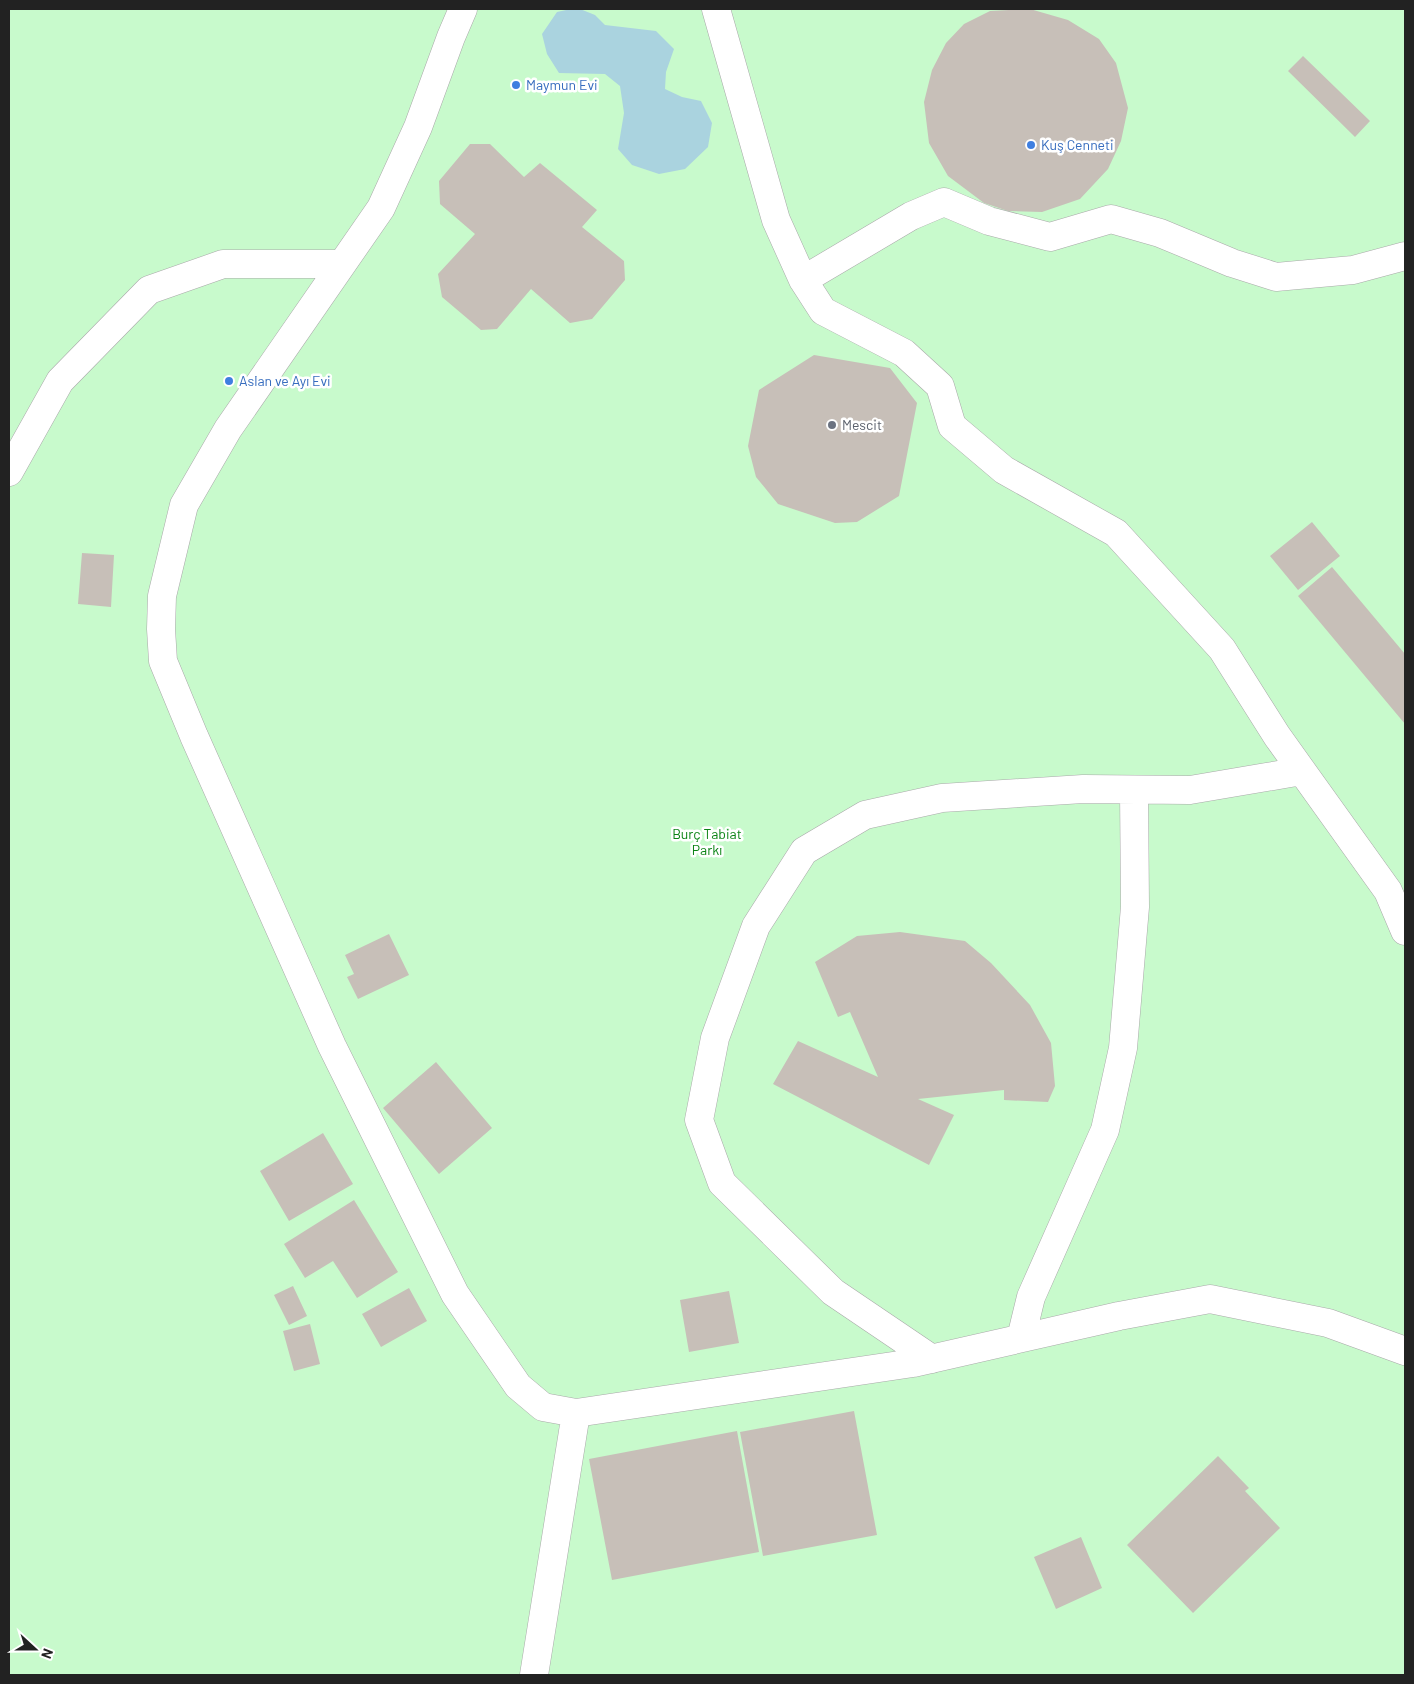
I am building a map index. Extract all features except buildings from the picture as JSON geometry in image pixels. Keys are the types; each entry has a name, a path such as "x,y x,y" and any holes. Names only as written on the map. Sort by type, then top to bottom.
{"street":[{"path":"463,9 418,127 381,208 228,429 184,505 162,596 161,629 163,662 332,1046 454,1294 518,1386 544,1407 576,1413 913,1363 1119,1316 1210,1299 1328,1323 1405,1351"},
{"path":"716,9 776,220 803,280 823,311 904,353 940,386 952,426 1004,470 1116,534 1222,650 1277,736 1388,891 1405,931"},
{"path":"803,280 911,216 944,202 989,221 1050,237 1111,219 1160,233 1232,263 1276,277 1353,270 1405,256"},
{"path":"9,472 60,381 149,290 223,264 341,264"},
{"path":"932,1359 833,1292 722,1183 699,1120 715,1038 756,926 804,851 866,815 942,798 1083,789 1190,790 1302,771"},
{"path":"1021,1338 1031,1297 1104,1130 1123,1048 1135,906 1134,790"},
{"path":"534,1675 576,1413"}],"green space":[{"name":"Burç Tabiat Parkı","path":"9,9 1405,9 1405,1675 9,1675"}],"water":[{"path":"580,9 595,15 605,25 656,31 674,49 666,72 665,89 682,97 701,101 712,123 708,147 685,169 659,174 632,165 618,149 624,113 620,86 605,74 559,73 547,54 542,34 557,12"}],"place":[{"name":"Maymun Evi","path":"516,85"},
{"name":"Kuş Cenneti","path":"1031,145"},
{"name":"Aslan ve Ayı Evi","path":"229,381"},
{"name":"Mescit","path":"832,425"}]}
